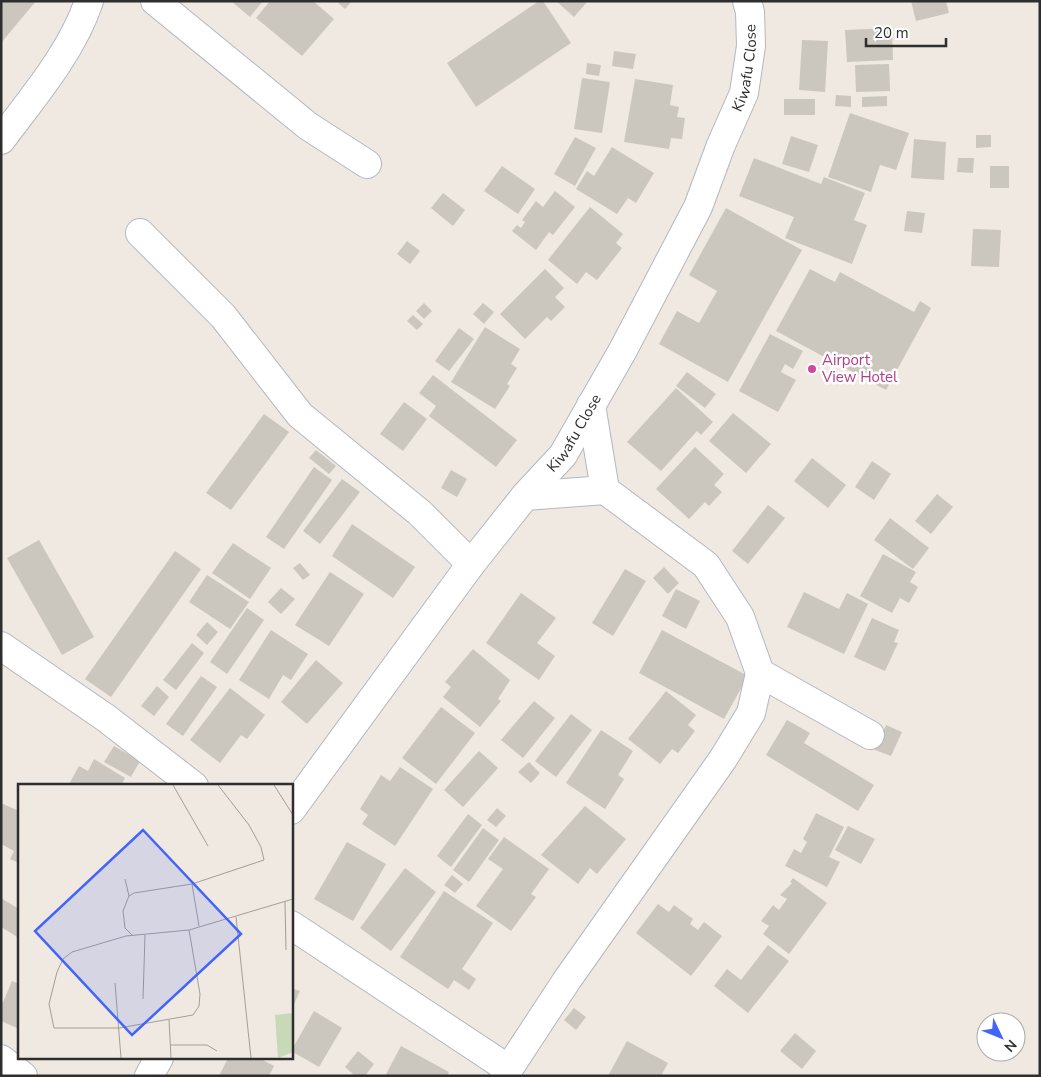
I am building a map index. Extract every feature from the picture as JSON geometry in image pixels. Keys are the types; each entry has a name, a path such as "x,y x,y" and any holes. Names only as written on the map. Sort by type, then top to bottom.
{"street":[{"path":"1,140 55,66 85,14 89,1"},
{"path":"155,1 308,126 367,164"},
{"name":"Kiwafu Close","path":"292,809 471,564 525,496 563,455 698,207 721,145 744,93 750,46 750,12 747,1"},
{"path":"140,234 223,316 300,415 420,513 471,564"},
{"path":"591,405 605,490"},
{"path":"292,926 505,1072 723,759 751,713 760,673 740,617 706,565 605,490 525,496"},
{"path":"1,646 106,718 191,784"},
{"path":"760,673 870,735"},
{"path":"1,1059 23,1076"},
{"path":"149,1076 158,1060"}],"building":[{"path":"1,1 36,1 1,43"},
{"path":"231,1 263,1 250,17"},
{"path":"270,1 313,1 334,19 302,56 256,18"},
{"path":"336,1 352,1 345,9"},
{"path":"539,1 543,1 571,43 476,107 447,63"},
{"path":"556,1 586,1 587,2 574,17"},
{"path":"911,1 946,1 949,13 916,21"},
{"path":"892,28 893,60 847,62 845,30"},
{"path":"802,40 828,41 825,92 799,90"},
{"path":"614,51 636,54 633,69 612,66"},
{"path":"587,63 601,65 599,76 586,74"},
{"path":"889,64 890,91 856,92 855,65"},
{"path":"582,78 610,82 602,133 574,129"},
{"path":"635,79 673,85 670,105 679,107 677,117 685,118 682,139 671,138 669,149 624,142"},
{"path":"836,95 851,96 851,107 835,106"},
{"path":"887,96 887,106 862,107 862,97"},
{"path":"784,99 815,99 815,115 784,115"},
{"path":"850,113 909,133 896,170 880,165 871,192 828,177"},
{"path":"976,135 991,135 991,147 976,148"},
{"path":"791,136 818,145 809,172 782,164"},
{"path":"575,137 596,148 575,186 554,174"},
{"path":"914,139 946,142 944,180 911,178"},
{"path":"612,147 654,173 636,203 628,198 617,214 576,189 587,171 594,176"},
{"path":"754,158 821,184 824,177 865,193 854,220 867,225 852,264 785,238 794,217 739,196"},
{"path":"958,158 974,158 973,173 957,172"},
{"path":"502,166 535,189 518,214 484,191"},
{"path":"990,166 1009,166 1009,188 990,188"},
{"path":"555,191 575,207 553,235 549,232 536,250 512,231 517,225 521,228 525,222 522,220 536,201 543,207"},
{"path":"443,193 465,210 453,226 431,208"},
{"path":"590,207 623,234 616,243 622,248 597,280 586,272 577,284 548,260"},
{"path":"726,208 802,250 728,382 659,344 677,311 699,323 717,291 689,275"},
{"path":"907,211 925,213 922,233 904,231"},
{"path":"973,229 1001,230 999,267 971,266"},
{"path":"407,241 420,251 410,264 397,254"},
{"path":"545,269 564,288 555,297 565,307 551,321 547,317 525,339 500,314"},
{"path":"810,269 835,282 840,272 914,312 920,301 931,308 886,390 776,331"},
{"path":"424,303 432,311 424,319 416,311"},
{"path":"483,303 494,312 484,324 473,314"},
{"path":"413,315 423,324 417,330 407,321"},
{"path":"485,327 520,349 511,364 517,368 507,384 510,386 495,409 451,382"},
{"path":"459,328 474,339 449,371 435,361"},
{"path":"770,334 803,351 793,369 785,364 781,372 796,380 778,412 739,391"},
{"path":"687,372 716,394 705,408 676,386"},
{"path":"433,375 517,440 496,467 429,416 436,406 419,393"},
{"path":"676,388 713,422 701,435 697,431 661,471 627,442"},
{"path":"404,402 427,419 403,451 380,434"},
{"path":"733,413 771,444 746,473 709,441"},
{"path":"264,414 289,432 231,510 206,493"},
{"path":"695,447 724,474 714,485 722,492 709,506 705,502 689,519 656,489"},
{"path":"316,450 336,466 329,474 309,458"},
{"path":"812,458 846,485 828,508 794,481"},
{"path":"872,461 891,474 874,500 855,487"},
{"path":"314,467 332,480 284,549 266,537"},
{"path":"451,470 467,479 457,497 441,488"},
{"path":"342,479 360,492 320,544 303,531"},
{"path":"937,494 953,507 931,534 915,521"},
{"path":"768,505 785,518 748,564 732,551"},
{"path":"890,518 929,548 913,569 874,540"},
{"path":"352,524 415,567 393,598 332,556"},
{"path":"39,540 94,637 62,655 7,558"},
{"path":"233,543 271,568 250,599 212,573"},
{"path":"175,551 201,569 111,697 85,679"},
{"path":"883,554 916,572 910,582 918,587 909,603 900,598 892,613 860,596"},
{"path":"300,563 310,575 303,580 293,568"},
{"path":"664,567 679,583 668,594 653,578"},
{"path":"625,569 646,581 613,636 592,623"},
{"path":"330,572 364,594 329,646 295,625"},
{"path":"207,575 249,602 230,629 189,602"},
{"path":"281,588 295,599 281,614 268,602"},
{"path":"676,589 700,601 686,629 662,616"},
{"path":"804,592 839,609 847,593 868,604 844,654 787,627"},
{"path":"521,593 556,618 537,643 555,656 539,680 486,643"},
{"path":"247,608 264,620 227,674 210,662"},
{"path":"872,618 899,630 894,642 898,643 885,671 854,657"},
{"path":"207,622 218,632 207,645 196,635"},
{"path":"271,630 308,654 291,680 283,675 269,699 239,680"},
{"path":"662,630 748,676 724,719 639,673"},
{"path":"192,643 204,653 176,690 163,680"},
{"path":"473,649 510,680 498,699 501,701 480,727 443,697 451,687 445,682"},
{"path":"316,660 343,683 307,724 281,702"},
{"path":"201,676 217,687 183,736 166,724"},
{"path":"157,686 169,697 154,716 141,706"},
{"path":"230,688 265,715 247,739 241,735 220,763 190,740"},
{"path":"666,691 696,715 688,725 695,731 678,753 672,749 660,764 628,739"},
{"path":"534,701 555,718 523,758 501,740"},
{"path":"441,707 475,733 436,784 402,758"},
{"path":"571,714 592,730 556,777 535,761"},
{"path":"787,720 810,733 804,743 874,785 858,811 766,755"},
{"path":"886,725 902,732 891,756 875,750"},
{"path":"601,730 633,751 618,775 624,779 605,809 566,783"},
{"path":"114,746 140,761 131,777 104,762"},
{"path":"479,751 498,768 463,807 444,790"},
{"path":"94,759 125,778 122,784 69,784 79,766 88,771"},
{"path":"529,762 540,773 531,783 518,772"},
{"path":"400,767 433,789 395,846 362,824 368,815 360,809 381,775 390,781"},
{"path":"1,803 18,811 18,863 10,859 14,851 1,844"},
{"path":"585,806 626,839 597,874 590,868 578,884 541,855"},
{"path":"497,808 506,816 496,827 487,820"},
{"path":"816,813 844,827 829,857 840,862 827,887 785,866 794,849 801,853 807,842 803,839"},
{"path":"468,814 482,825 451,867 437,856"},
{"path":"848,826 875,839 861,864 835,850"},
{"path":"483,828 499,840 469,882 453,870"},
{"path":"504,837 549,869 531,894 536,897 511,931 476,906 503,869 488,859"},
{"path":"347,842 386,864 353,921 314,899"},
{"path":"405,868 436,892 391,951 360,928"},
{"path":"452,875 463,884 455,893 444,885"},
{"path":"793,878 827,903 789,954 763,934 769,926 761,921 773,905 779,910 787,899 780,895 792,883 790,882"},
{"path":"444,891 493,923 462,969 476,979 469,990 454,980 448,989 400,957"},
{"path":"1,898 18,908 18,937 1,927"},
{"path":"658,904 669,912 674,905 693,919 690,924 698,930 704,922 722,936 691,976 636,933"},
{"path":"768,945 789,961 748,1013 714,986 727,969 741,980"},
{"path":"12,981 18,984 18,1029 1,1021 1,1007"},
{"path":"292,988 300,991 292,1009"},
{"path":"574,1008 586,1017 576,1030 564,1020"},
{"path":"314,1011 342,1028 319,1067 292,1052"},
{"path":"795,1033 816,1051 802,1069 780,1051"},
{"path":"627,1041 668,1063 661,1076 608,1076"},
{"path":"401,1046 449,1072 447,1076 385,1076"},
{"path":"358,1051 374,1064 365,1076 355,1076 345,1067"},
{"path":"227,1060 263,1060 274,1066 269,1076 219,1076"}],"place":[{"name":"Airport View Hotel","path":"812,369"}]}
